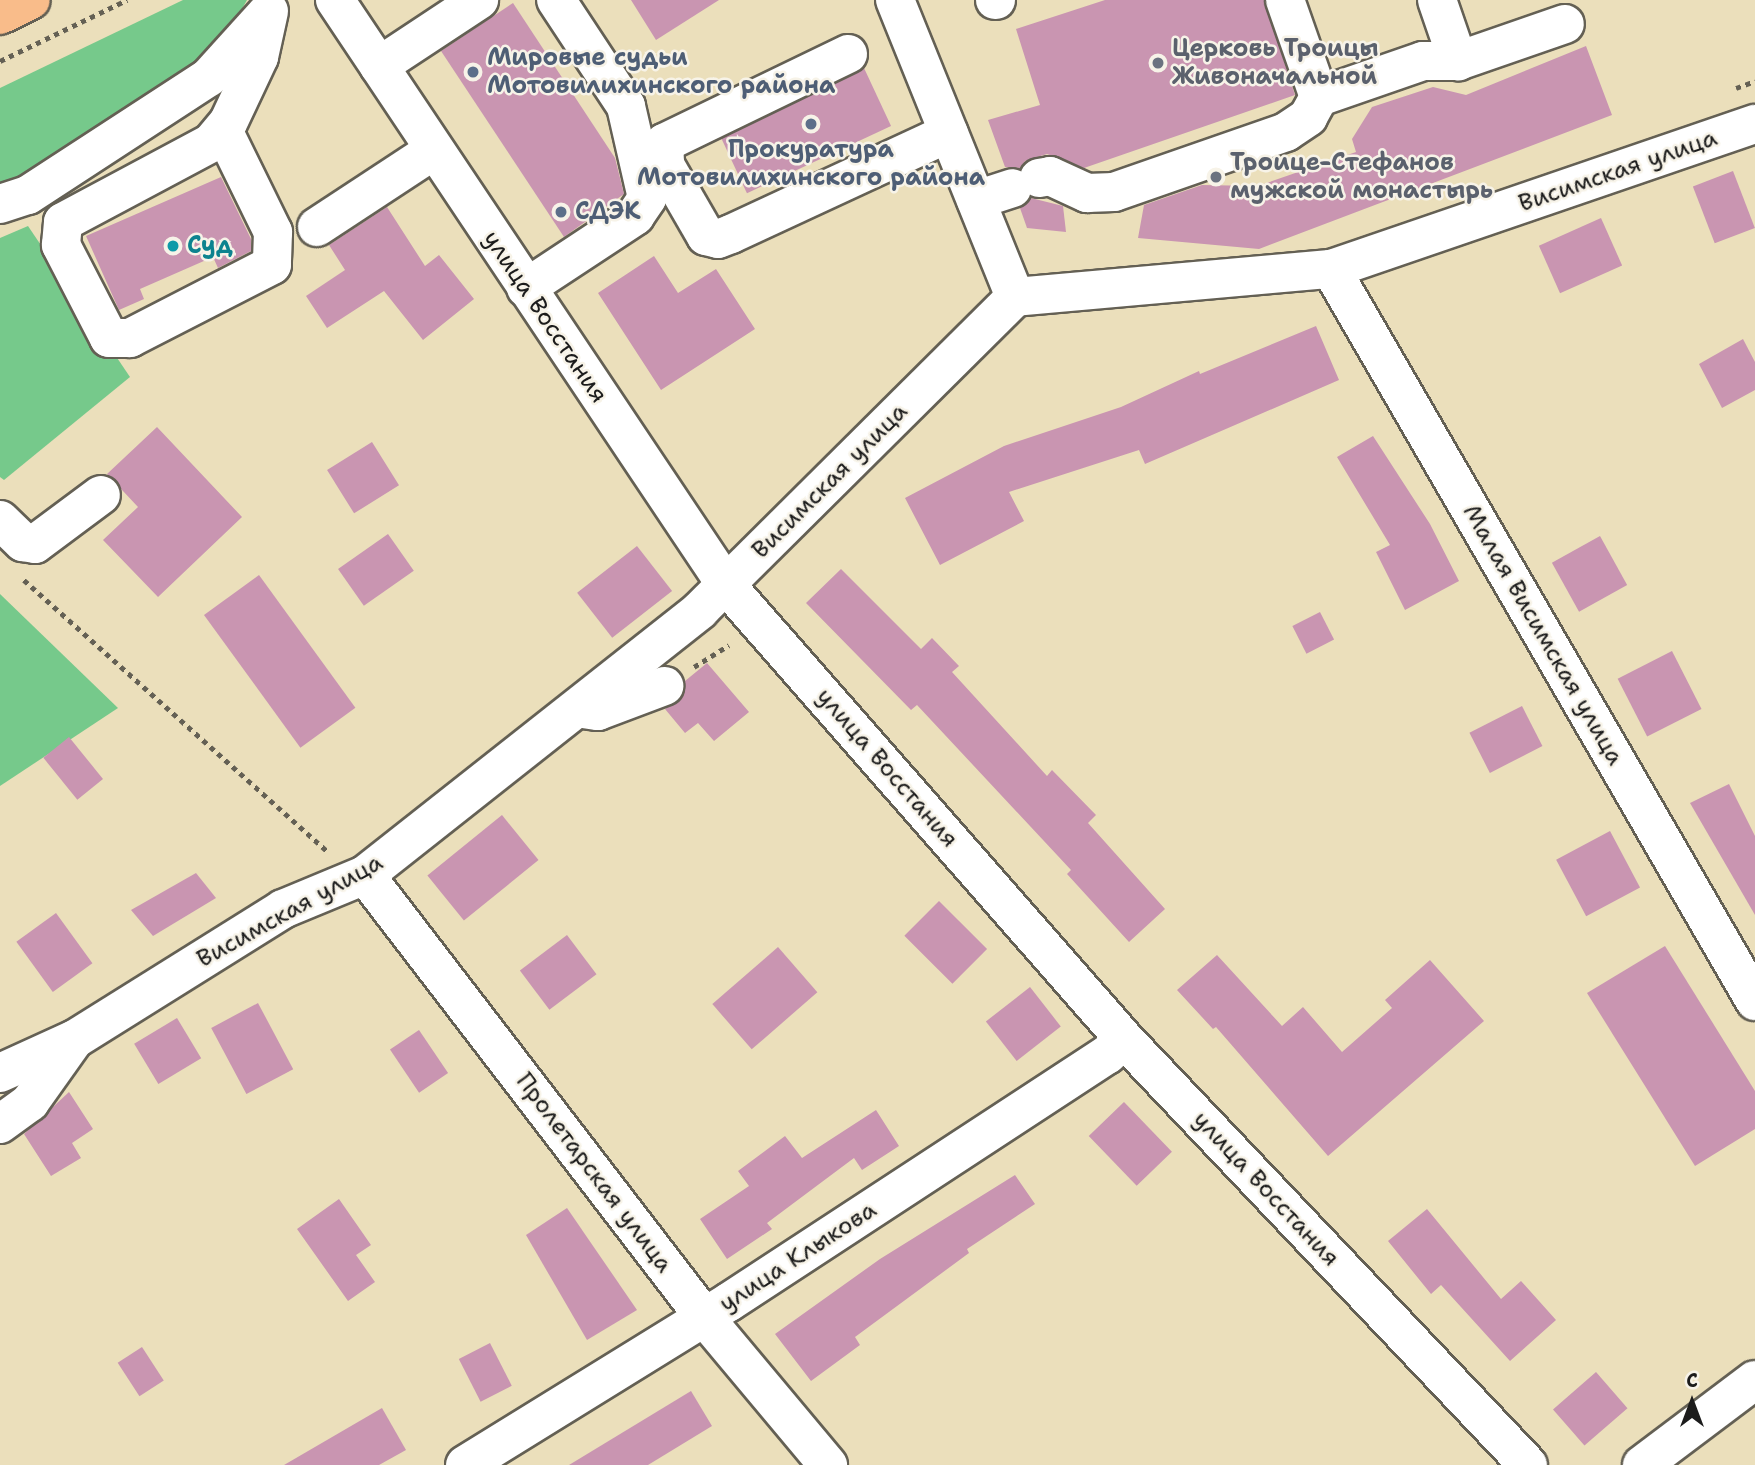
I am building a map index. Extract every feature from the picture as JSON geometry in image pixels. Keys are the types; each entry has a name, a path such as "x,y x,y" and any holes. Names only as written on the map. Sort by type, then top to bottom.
{"main road":[{"path":"0,15 31,0"}],"street":[{"name":"улица Восстания","path":"335,0 726,585 1124,1039 1528,1465"},
{"path":"379,66 479,0"},
{"path":"533,298 635,216 648,198 626,106 556,0"},
{"path":"895,0 1015,297"},
{"path":"1285,0 1319,97"},
{"path":"1437,0 1458,61"},
{"path":"222,130 273,232 272,265 130,338 110,338 61,245 63,222 211,143 222,130 259,57 275,5"},
{"path":"0,204 28,195 209,77 275,5"},
{"path":"976,200 1050,176 1087,193 1114,192 1286,132 1308,117 1319,97 1423,61 1458,61 1565,24"},
{"path":"848,54 664,143 665,164 706,236 718,239 949,133"},
{"name":"Висимская улица","path":"0,1073 75,1039 351,868 576,708 726,585 1015,297 1331,269 1755,124"},
{"path":"317,227 434,150"},
{"path":"533,298 690,209"},
{"name":"Малая Висимская улица","path":"1331,269 1755,1001"},
{"path":"0,520 23,542 35,544 101,495"},
{"path":"576,708 598,711 664,686"},
{"name":"Пролетарская улица","path":"351,868 705,1318 828,1465"},
{"path":"0,1124 30,1102 75,1039"},
{"name":"улица Клыкова","path":"465,1465 705,1318 1107,1055 1124,1039"},
{"path":"1642,1465 1755,1380"}],"path":[{"path":"0,61 127,0"},
{"path":"20,577 351,868"}],"green space":[{"path":"183,0 247,0 228,34 193,76 0,194 0,88"},
{"path":"28,226 130,377 4,480 0,477 0,238"},
{"path":"0,594 118,708 0,786"}],"building":[{"path":"631,0 719,0 656,40"},
{"name":"Церковь Троицы Живоначальной","path":"1105,0 1264,0 1295,95 1084,168 1047,154 1025,161 1020,168 1005,167 988,120 1040,105 1016,29"},
{"path":"513,3 615,158 624,194 564,237 441,51"},
{"path":"1586,46 1612,115 1259,249 1138,238 1144,205 1202,185 1258,186 1356,152 1352,139 1372,107 1433,87 1466,95"},
{"path":"864,68 891,126 747,193 720,135"},
{"path":"1733,171 1755,228 1715,243 1693,186"},
{"name":"Суд","path":"221,177 251,239 251,251 218,268 213,257 140,289 144,299 119,310 86,236"},
{"path":"1031,198 1063,206 1066,232 1027,228 1020,208"},
{"path":"387,207 425,266 439,255 474,299 423,340 384,291 327,328 306,296 345,270 329,245"},
{"path":"1601,218 1622,266 1560,293 1539,246"},
{"path":"654,256 678,293 716,269 755,329 661,390 598,293"},
{"path":"1316,326 1339,380 1145,464 1139,450 1009,492 1024,521 940,565 905,498 1004,446 1121,407 1199,371 1200,374"},
{"path":"1743,339 1755,362 1755,390 1722,408 1699,364"},
{"path":"157,427 242,517 158,597 103,540 138,507 107,474"},
{"path":"1373,436 1430,524 1459,581 1405,610 1376,552 1390,545 1337,457"},
{"path":"372,442 399,485 354,513 327,470"},
{"path":"388,534 414,571 364,606 338,569"},
{"path":"1600,536 1627,585 1579,612 1552,563"},
{"path":"637,546 672,591 612,638 577,593"},
{"path":"841,569 921,649 932,638 959,666 952,672 1047,776 1052,770 1096,815 1088,823 1165,909 1129,942 1067,874 1071,870 917,705 911,710 806,603"},
{"path":"259,575 355,708 300,748 204,615"},
{"path":"1320,612 1334,640 1306,654 1292,626"},
{"path":"1672,651 1702,709 1647,737 1618,679"},
{"path":"707,663 749,712 714,741 698,723 685,733 665,709 680,700 685,681"},
{"path":"1522,706 1542,746 1490,773 1469,733"},
{"path":"69,737 103,779 77,800 43,758"},
{"path":"1729,784 1755,836 1755,915 1690,803"},
{"path":"502,815 539,860 464,920 427,875"},
{"path":"1610,831 1640,888 1586,916 1556,860"},
{"path":"196,873 216,898 153,936 131,910"},
{"path":"939,901 987,949 952,984 904,936"},
{"path":"56,913 92,963 53,992 16,942"},
{"path":"567,935 596,974 549,1010 520,971"},
{"path":"1665,946 1755,1091 1755,1129 1695,1166 1587,993"},
{"path":"778,947 817,992 752,1049 712,1004"},
{"path":"1217,955 1282,1026 1303,1007 1342,1052 1392,1008 1385,1000 1430,960 1484,1021 1328,1156 1216,1027 1213,1029 1177,990"},
{"path":"1030,987 1061,1026 1017,1061 986,1021"},
{"path":"258,1003 293,1069 246,1094 211,1028"},
{"path":"177,1018 201,1058 158,1084 134,1044"},
{"path":"419,1030 448,1073 419,1093 390,1050"},
{"path":"69,1092 93,1129 72,1143 81,1158 51,1176 24,1134"},
{"path":"1124,1102 1172,1152 1137,1186 1089,1136"},
{"path":"876,1110 899,1146 862,1170 854,1158 767,1223 772,1229 727,1259 700,1219 749,1186 738,1171 785,1136 802,1158"},
{"path":"1015,1175 1035,1204 967,1249 969,1253 855,1337 860,1345 811,1381 775,1334 880,1259"},
{"path":"339,1199 371,1245 356,1255 375,1282 348,1301 297,1229"},
{"path":"567,1208 637,1310 587,1340 526,1235"},
{"path":"1427,1209 1501,1299 1521,1281 1556,1320 1510,1361 1441,1285 1431,1294 1388,1241"},
{"path":"490,1343 512,1386 481,1402 459,1359"},
{"path":"142,1347 164,1381 139,1396 118,1363"},
{"path":"1596,1372 1627,1408 1584,1446 1553,1409"},
{"path":"691,1391 712,1426 648,1465 569,1465"},
{"path":"382,1408 406,1450 379,1465 284,1465"}],"place":[{"name":"Церковь Троицы Живоначальной","path":"1158,63"},
{"name":"Мировые судьи Мотовилихинского района","path":"473,72"},
{"name":"Прокуратура Мотовилихинского района","path":"811,124"},
{"name":"Троице-Стефанов мужской монастырь","path":"1216,177"},
{"name":"СДЭК","path":"561,212"},
{"name":"Суд","path":"173,246"}]}
